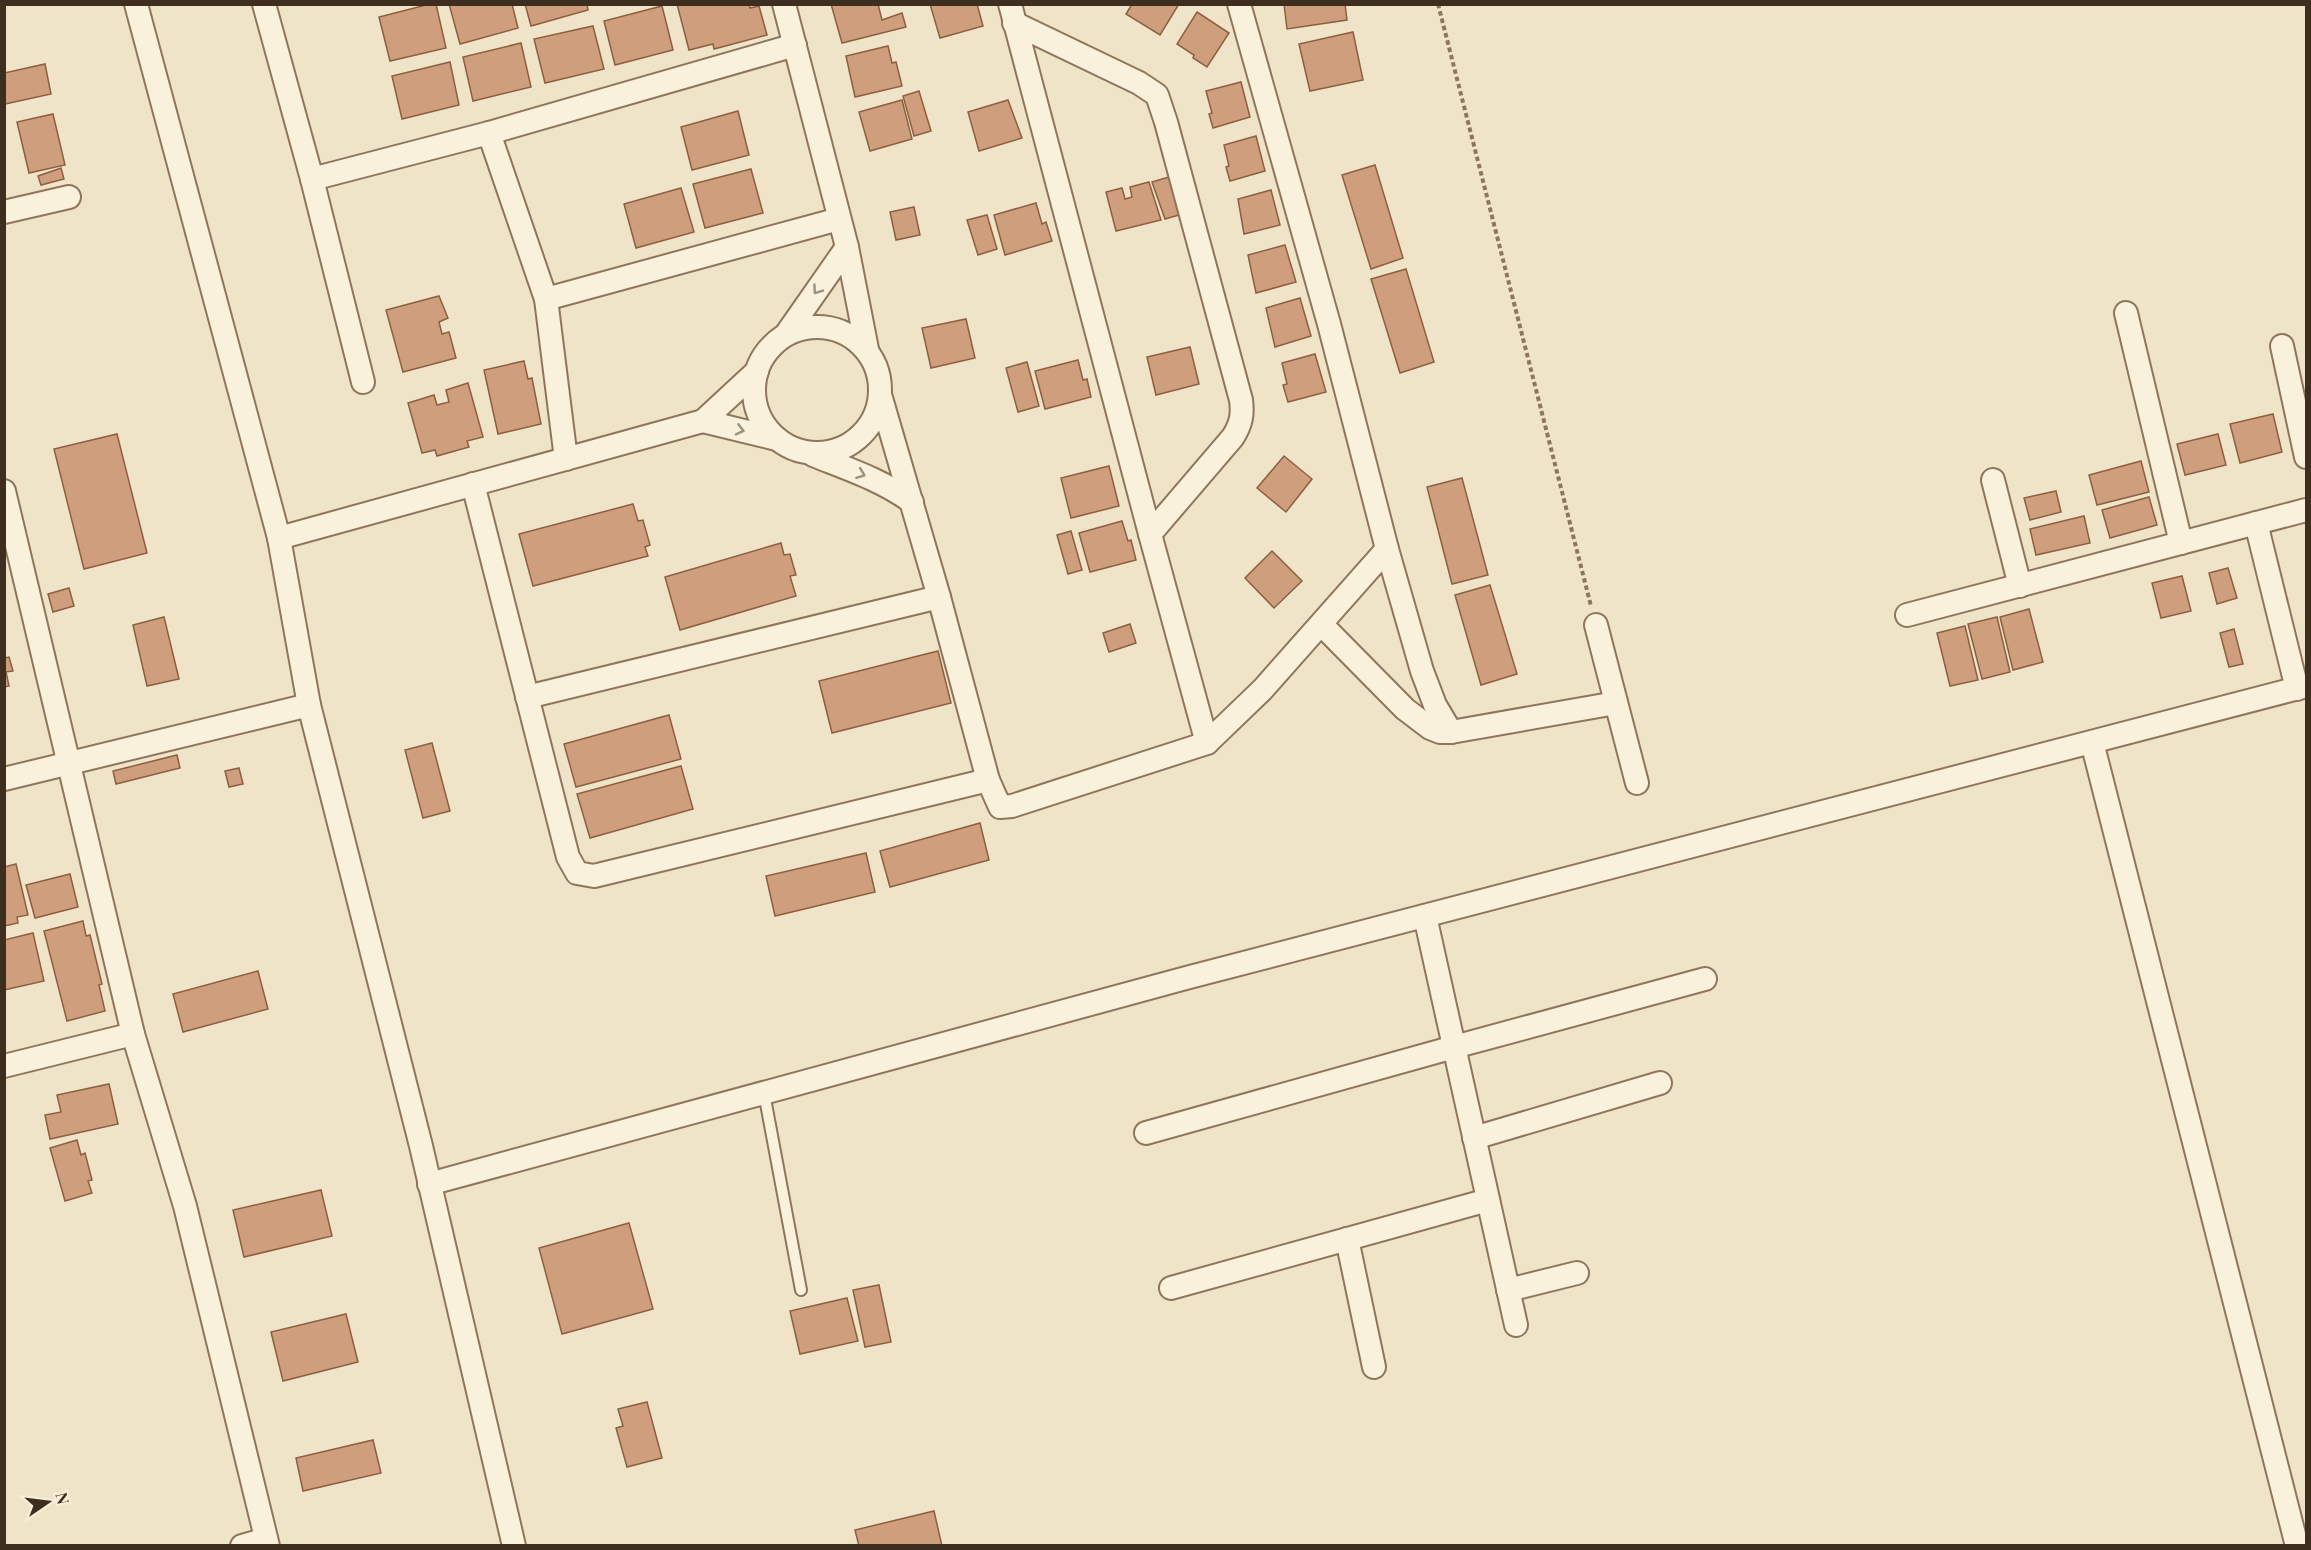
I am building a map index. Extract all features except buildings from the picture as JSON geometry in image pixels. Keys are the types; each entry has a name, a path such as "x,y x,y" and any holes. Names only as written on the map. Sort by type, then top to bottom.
{"street":[{"path":"136,4 279,538 309,705 421,1146 514,1545"},
{"path":"264,4 312,179 363,382"},
{"path":"784,4 847,247 867,349 880,381 880,398 876,414 868,429 856,441 841,449 824,453 808,453"},
{"path":"1239,4 1329,324 1387,549 1422,671 1436,705 1451,732"},
{"path":"1012,14 1157,96 1241,400 1243,413 1240,425 1233,437 1150,534"},
{"path":"1012,14 1208,743"},
{"path":"312,179 489,133 795,45"},
{"path":"489,133 546,299 566,459"},
{"path":"4,212 69,197"},
{"path":"546,299 839,219"},
{"path":"279,538 703,421 757,371 769,349 787,333 847,247"},
{"path":"2126,313 2181,543"},
{"path":"787,333 801,328 829,327 844,331 867,349"},
{"path":"2282,346 2307,457"},
{"path":"757,371 754,389 757,408 764,425 777,439 791,448 873,478 892,487 912,502"},
{"path":"880,398 939,597 988,780 1000,807 1006,808 1208,743 1263,689 1387,549"},
{"path":"703,421 777,439"},
{"path":"1993,480 2020,585"},
{"path":"473,484 568,857 577,873 594,876 988,780"},
{"path":"4,491 133,1034 184,1206 267,1542 242,1545"},
{"path":"1907,615 2307,510"},
{"path":"429,1184 1186,978 2302,688 2256,523"},
{"path":"527,697 939,597"},
{"path":"1322,625 1418,721 1440,732 1616,704"},
{"path":"1596,625 1637,783"},
{"path":"4,778 309,705"},
{"path":"2092,742 2297,1545"},
{"path":"1425,916 1516,1325"},
{"path":"1146,1133 1705,979"},
{"path":"4,1066 133,1034"},
{"path":"1474,1138 1659,1083"},
{"path":"1171,1288 1488,1200"},
{"path":"1347,1239 1374,1367"},
{"path":"1508,1290 1577,1273"}],"lane":[{"path":"764,1093 801,1290"}],"path":[{"path":"1438,4 1596,625"}]}
